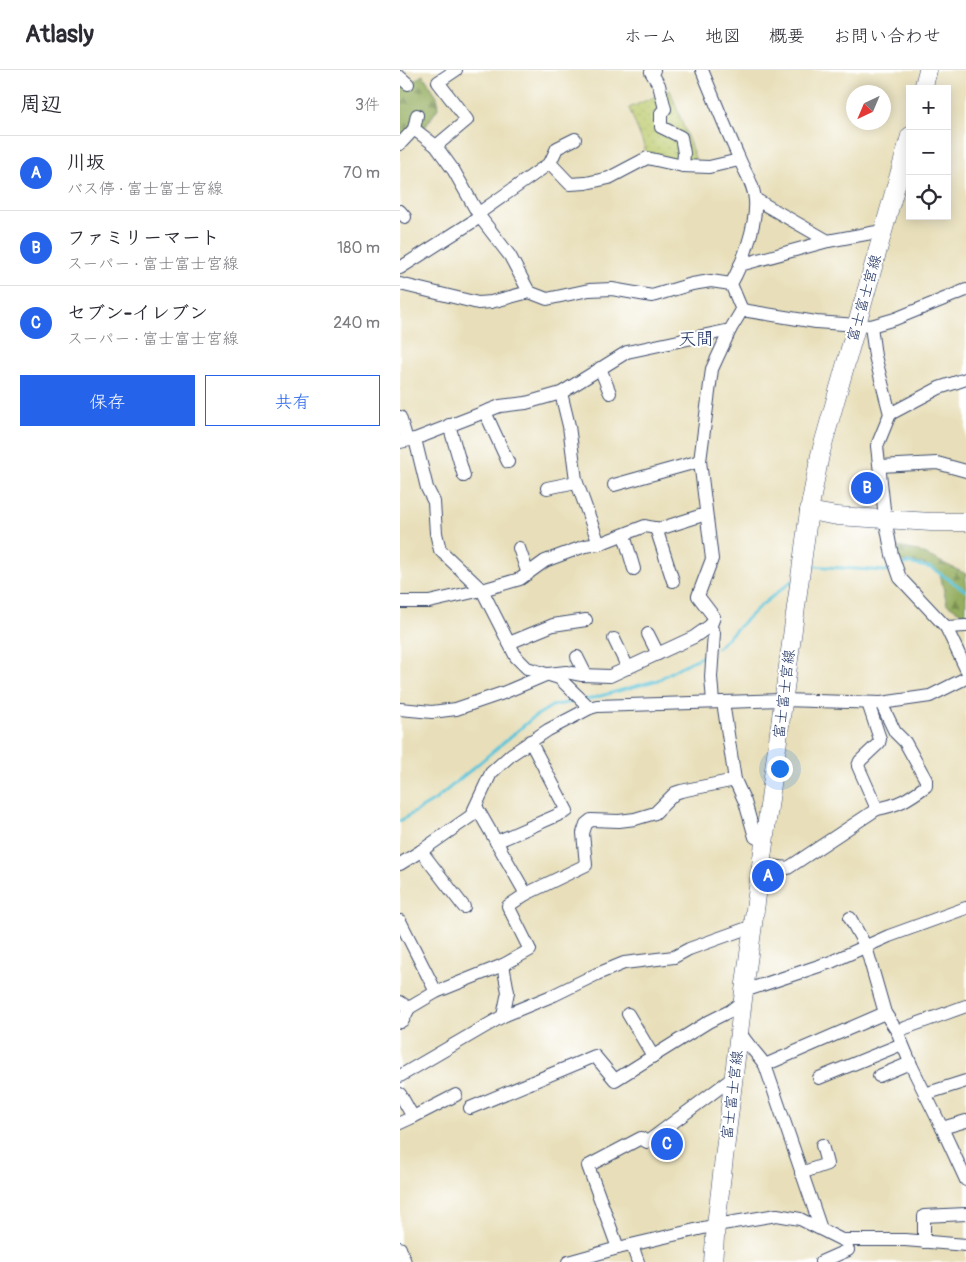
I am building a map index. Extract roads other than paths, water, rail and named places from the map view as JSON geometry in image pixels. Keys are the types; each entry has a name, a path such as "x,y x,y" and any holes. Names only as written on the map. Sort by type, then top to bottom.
{"main road":[{"path":"924,85 928,70"},
{"name":"富士富士宮線","path":"713,1262 744,996 809,511 820,455 864,325 882,231 906,150"},
{"path":"809,511 838,516 931,522 966,522"}],"street":[{"path":"436,146 467,120 438,82 456,70"},
{"path":"654,70 651,72 659,85 665,109 661,113 661,127 681,137 684,153 683,166"},
{"path":"702,70 739,160 752,182 755,199 756,216 740,265 731,284 742,310"},
{"path":"400,144 414,129 418,116"},
{"path":"414,129 436,146 454,171 479,215 510,256 529,292"},
{"path":"400,268 479,215 550,162 557,148 576,139"},
{"path":"550,162 570,184 609,178 647,158 683,166 709,167 739,160"},
{"path":"755,199 828,241"},
{"path":"740,265 828,241 882,231"},
{"path":"400,284 478,303 492,302 529,292 546,299 590,290 612,289 652,296 692,284 710,282 731,284"},
{"path":"742,310 816,322 864,325 895,320 966,290"},
{"path":"400,709 432,712 456,709 503,693 548,674 566,672 610,676 694,637 710,626 714,617 698,596 712,559 700,461 712,369 730,330 742,310"},
{"path":"864,325 875,356 890,414 877,446 885,518 892,555 900,578 946,627 966,668"},
{"path":"408,441 500,406 526,402 561,393 627,352 730,330"},
{"path":"600,368 610,393"},
{"path":"890,414 939,388 966,379"},
{"path":"561,393 569,426 576,482 599,544"},
{"path":"485,412 508,462"},
{"path":"400,417 434,502 436,533 440,550 482,590 516,657 527,668 559,678 587,705 783,700 874,703 930,696 966,678"},
{"path":"449,425 464,476"},
{"path":"614,485 700,461"},
{"path":"880,466 937,463 966,471"},
{"path":"547,488 576,482"},
{"path":"400,602 429,602 482,590 520,579 545,561 585,546 599,544 644,526 659,529 706,514"},
{"path":"656,528 673,581"},
{"path":"624,535 634,569"},
{"path":"519,548 528,574"},
{"path":"509,643 553,625 586,620"},
{"path":"710,626 714,633 712,677 736,780 745,802 755,837 764,842"},
{"path":"946,627 966,626"},
{"path":"648,634 658,654"},
{"path":"614,639 628,668"},
{"path":"577,657 586,675"},
{"path":"762,865 788,868 877,808 894,806 910,798 926,786 926,780 905,742 895,732 874,703"},
{"path":"874,703 880,743 860,761 858,766 877,808"},
{"path":"400,864 471,816 492,773 512,754 587,705"},
{"path":"496,842 567,811 530,741"},
{"path":"400,1022 403,1020 404,1005 503,965 530,950 508,906 526,894 586,865 583,833 586,824 591,820 619,821 635,819 656,813 681,790 736,780"},
{"path":"476,808 526,894"},
{"path":"421,851 464,907"},
{"path":"470,1108 595,1056 615,1080 708,1022 730,1011 744,996 831,962 890,936 966,908"},
{"path":"850,918 866,947 885,1012 897,1031 966,1180"},
{"path":"400,921 436,992"},
{"path":"400,1076 504,1016 597,974 624,963 674,957 688,949 753,926"},
{"path":"503,965 508,992 504,1016"},
{"path":"897,1031 966,1006"},
{"path":"765,1065 885,1012"},
{"path":"628,1014 653,1056"},
{"path":"740,1032 744,1041 755,1050 765,1065 821,1229"},
{"path":"819,1078 902,1044"},
{"path":"879,1076 910,1062"},
{"path":"618,1248 588,1166 641,1138 647,1142 734,1077"},
{"path":"925,1094 966,1081"},
{"path":"400,1094 413,1116"},
{"path":"400,1123 456,1095"},
{"path":"942,1128 966,1120"},
{"path":"801,1172 827,1164 822,1145"},
{"path":"924,1242 924,1216 966,1214"},
{"path":"575,1261 603,1257 618,1248 716,1225 778,1215 800,1219 821,1229 845,1245 854,1262"},
{"path":"821,1262 845,1245 924,1242 966,1244"},
{"path":"632,1245 638,1262"},
{"path":"400,1248 405,1262"}],"waterway":[{"path":"900,566 907,563 932,568 966,591"},
{"path":"807,569 812,566 885,571 894,568"},
{"path":"717,648 759,607 792,581"},
{"path":"586,700 658,680 710,653"},
{"path":"400,821 435,800 534,717 552,706 577,701"}],"place":[{"name":"ファミリーマート","path":"867,488"},
{"name":"川坂","path":"768,876"},
{"name":"セブン-イレブン","path":"667,1144"}],"district":[{"name":"天間","path":"696,339"}]}
